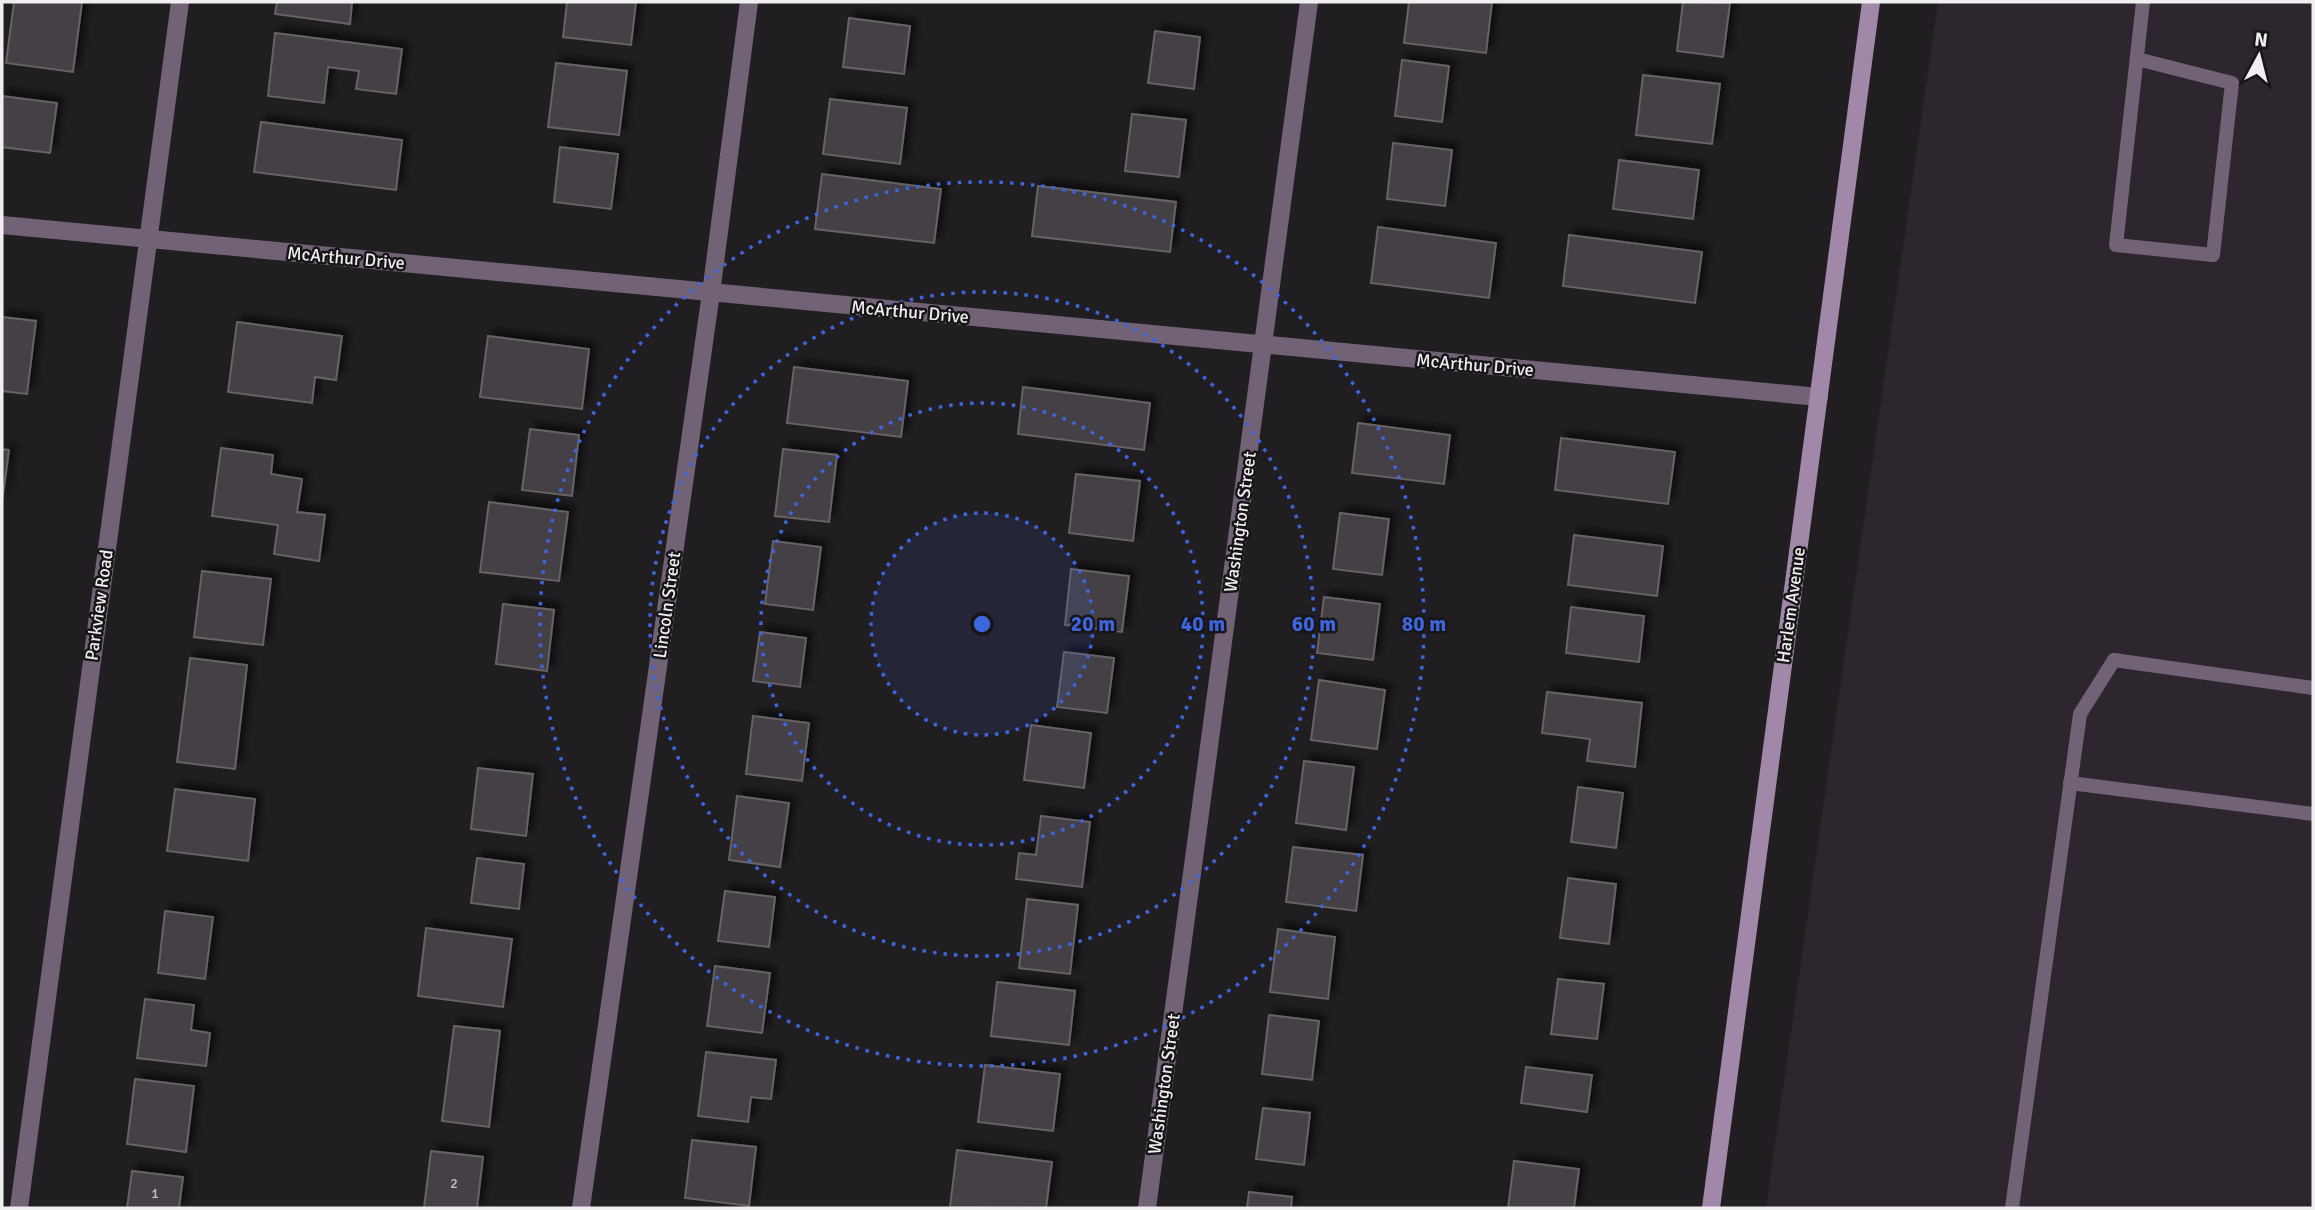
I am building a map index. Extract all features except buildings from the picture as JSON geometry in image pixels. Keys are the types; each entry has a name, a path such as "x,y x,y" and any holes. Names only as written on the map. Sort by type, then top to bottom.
{"main road":[{"name":"Harlem Avenue","path":"1711,1208 1871,2"}],"street":[{"name":"Parkview Road","path":"19,1208 180,2"},
{"name":"Lincoln Street","path":"581,1208 711,293 749,2"},
{"name":"Washington Street","path":"1147,1208 1309,2"},
{"name":"McArthur Drive","path":"2,225 1819,397"}],"lane":[{"path":"2137,60 2231,83 2213,255 2116,245 2143,2"},
{"path":"2012,1208 2080,714 2114,660 2313,688"},
{"path":"2070,783 2313,814"}],"shaded area":[{"path":"1938,2 2313,2 2313,1208 1766,1208"}]}
